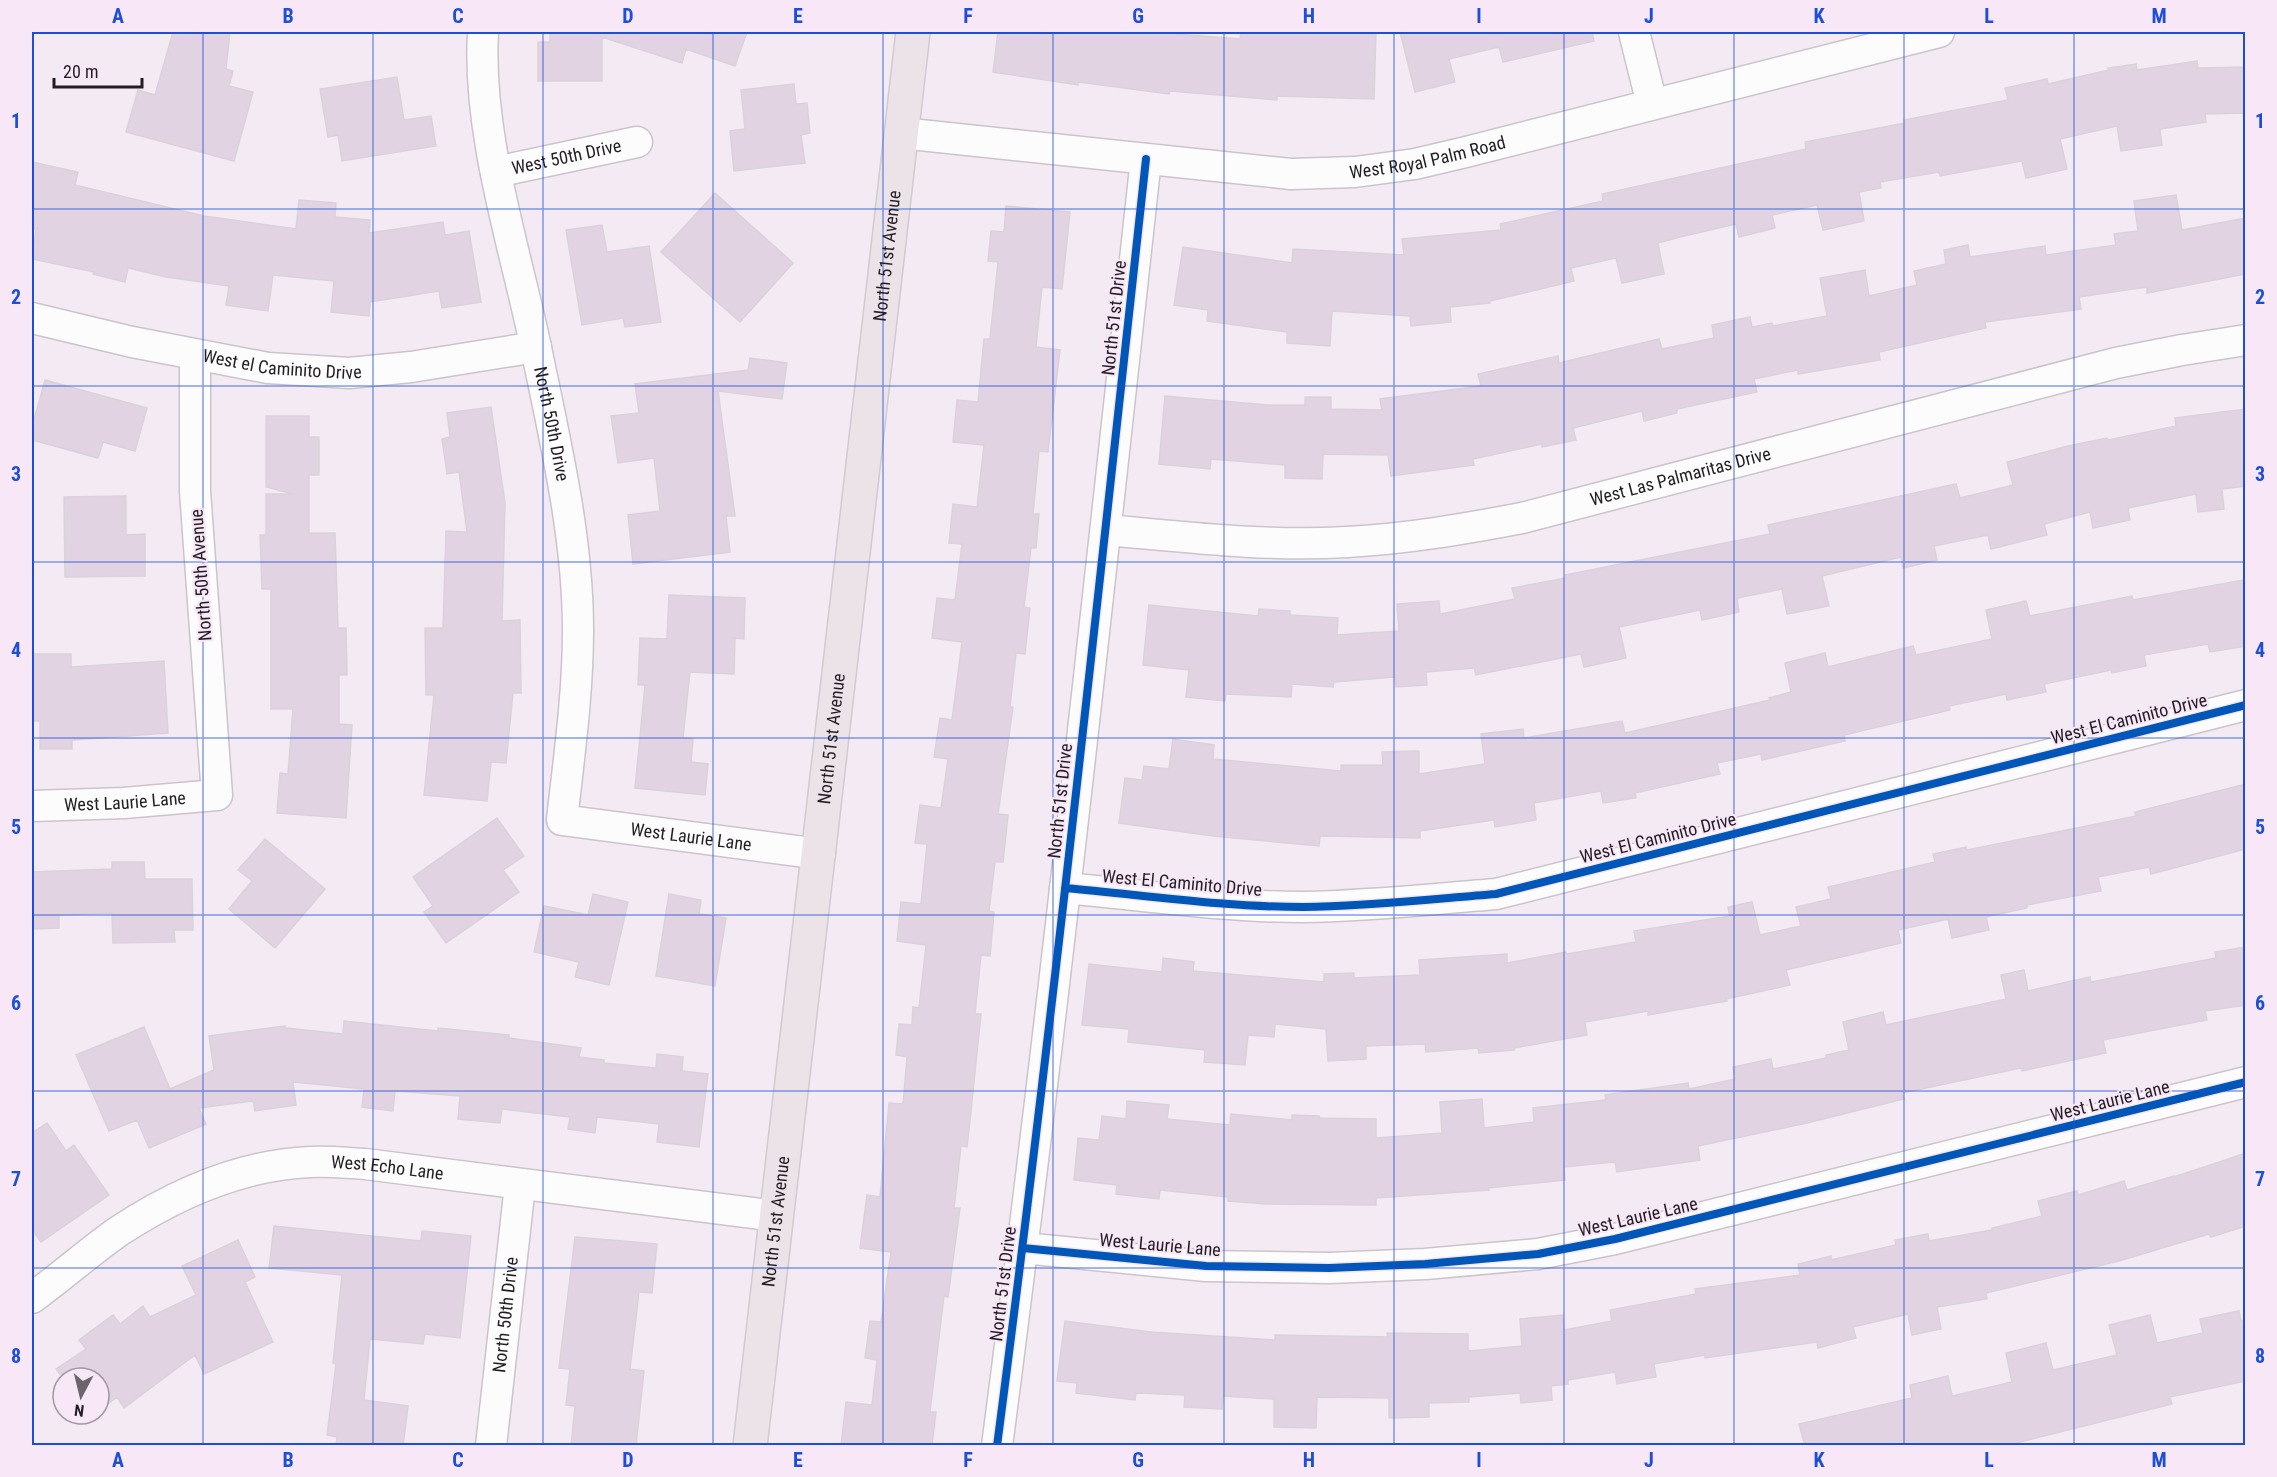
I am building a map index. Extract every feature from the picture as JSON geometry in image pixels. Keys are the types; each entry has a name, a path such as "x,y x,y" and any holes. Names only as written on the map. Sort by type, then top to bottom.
{"main road":[{"name":"North 51st Avenue","path":"750,1446 914,32"}],"street":[{"name":"North 50th Drive","path":"483,32 484,89 496,172 536,347 567,510 578,628 576,692 562,820"},
{"path":"1634,32 1652,104"},
{"name":"West Royal Palm Road","path":"901,133 1291,174 1355,172 1414,164 1466,152 1939,32"},
{"name":"West 50th Drive","path":"496,172 637,142"},
{"name":"North 51st Drive","path":"998,1446 1065,888 1146,159"},
{"name":"West el Caminito Drive","path":"32,318 195,355 268,368 349,373 411,368 536,347"},
{"name":"West Las Palmaritas Drive","path":"1106,530 1234,541 1346,542 1464,529 1522,518 2116,363 2246,340"},
{"name":"North 50th Avenue","path":"195,355 195,492 217,795"},
{"name":"West El Caminito Drive","path":"1065,888 1302,907 1374,904 1496,894 2246,705"},
{"name":"West Laurie Lane","path":"32,806 124,803 217,795"},
{"name":"West Laurie Lane","path":"562,820 820,854"},
{"name":"West Laurie Lane","path":"1023,1248 1206,1266 1329,1268 1425,1264 1538,1254 1625,1236 2246,1082"},
{"name":"West Echo Lane","path":"32,1298 118,1232 171,1200 219,1179 261,1168 311,1161 365,1164 777,1216"},
{"name":"North 50th Drive","path":"490,1446 520,1185"}],"building":[{"path":"173,32 230,32 226,69 233,71 229,86 253,92 234,161 126,132 138,90 155,95"},
{"path":"550,32 747,32 735,66 686,49 682,63 602,37 602,81 538,81 538,42 550,42"},
{"path":"998,32 1178,32 1177,34 1240,39 1241,32 1376,32 1374,99 1277,96 1277,100 1170,91 1169,94 1078,82 1078,85 993,72"},
{"path":"1400,32 1592,32 1594,41 1503,62 1499,47 1449,59 1455,82 1415,92"},
{"path":"2197,61 2198,68 2246,67 2246,113 2205,114 2206,122 2160,129 2162,145 2121,151 2117,126 2060,139 2067,169 2026,178 2022,161 1940,176 1939,172 1880,182 1881,188 1859,192 1864,221 1823,230 1817,205 1772,215 1775,228 1739,237 1736,224 1658,243 1664,274 1622,283 1616,258 1571,268 1574,281 1490,301 1490,303 1450,307 1451,322 1411,326 1410,316 1332,311 1330,346 1287,343 1287,332 1207,321 1208,310 1174,305 1183,247 1292,263 1293,249 1404,255 1402,239 1501,230 1500,224 1603,201 1602,194 1806,149 1805,142 2008,100 2005,88 2047,79 2048,84 2109,70 2108,68 2136,64 2137,70"},
{"path":"397,77 404,120 431,116 436,146 342,161 338,135 328,137 320,89"},
{"path":"794,84 796,104 807,103 810,133 801,135 805,163 734,171 730,131 745,129 741,90"},
{"path":"32,162 78,172 75,185 204,216 296,229 299,200 336,203 335,217 370,220 369,233 443,222 445,235 469,231 481,302 442,308 439,291 370,302 369,316 331,312 334,281 273,275 268,311 226,305 229,286 166,277 128,268 125,282 93,274 94,272 32,259 36,229 32,228"},
{"path":"715,193 793,263 740,322 661,252"},
{"path":"2176,195 2182,230 2246,218 2246,274 2147,293 2147,287 2079,297 2081,309 1985,322 1986,328 1879,352 1880,360 1798,374 1798,370 1754,379 1757,392 1677,409 1677,413 1644,421 1642,411 1573,428 1576,440 1542,447 1542,444 1473,459 1474,465 1391,476 1388,455 1323,454 1322,479 1285,478 1285,465 1211,459 1210,469 1159,464 1165,396 1268,405 1305,405 1305,397 1331,397 1331,409 1382,410 1380,399 1481,386 1478,374 1558,356 1559,363 1659,339 1662,349 1714,338 1712,325 1750,317 1752,327 1772,323 1773,326 1827,316 1820,278 1865,270 1869,296 1917,285 1914,271 1946,264 1944,250 1968,245 1970,257 2045,246 2046,255 2116,245 2114,234 2138,231 2134,201"},
{"path":"1006,206 1070,212 1062,289 1042,287 1036,347 1060,350 1048,452 1039,451 1033,514 1039,514 1036,548 1031,548 1024,607 1030,608 1025,654 1016,653 1010,707 1013,707 998,814 1008,815 1003,862 995,862 989,911 994,912 990,956 981,955 975,1014 981,1014 967,1147 961,1146 954,1208 960,1208 948,1297 944,1296 930,1412 936,1412 932,1445 917,1443 917,1446 841,1446 846,1402 872,1405 877,1360 865,1358 870,1321 881,1322 891,1252 860,1248 867,1195 880,1197 889,1103 903,1104 907,1057 896,1055 899,1024 912,1025 913,1007 919,1008 926,945 897,941 901,902 921,904 927,844 915,843 920,805 941,808 948,759 934,757 940,718 952,720 962,642 932,638 937,598 955,600 962,544 949,543 953,504 977,507 984,445 953,442 957,400 978,402 984,339 990,339 998,262 988,261 991,231 1004,232"},
{"path":"602,225 607,252 649,246 661,322 625,327 623,318 582,325 566,230"},
{"path":"750,358 787,363 782,399 718,391 735,516 726,516 730,552 633,564 628,515 660,511 654,458 618,463 611,416 639,413 635,384 748,370"},
{"path":"45,380 147,408 135,451 103,442 98,458 32,440 32,427"},
{"path":"491,407 505,503 502,621 520,620 521,693 513,693 506,763 491,762 487,801 424,795 434,695 426,695 425,628 443,628 446,531 467,532 459,472 447,474 442,439 450,437 447,413"},
{"path":"2246,409 2246,486 2222,489 2224,509 2198,512 2196,494 2128,508 2130,520 2093,528 2090,512 2044,524 2047,535 1991,549 1988,535 1934,546 1937,560 1903,568 1901,557 1822,576 1829,606 1787,614 1782,589 1737,598 1739,612 1702,620 1700,610 1619,627 1626,658 1584,667 1581,654 1476,675 1474,668 1426,672 1427,685 1396,687 1395,677 1334,682 1333,687 1292,684 1291,697 1226,694 1225,701 1186,697 1189,670 1143,665 1149,605 1258,616 1259,609 1290,611 1290,615 1338,618 1337,635 1399,631 1397,604 1439,601 1440,614 1515,599 1512,588 1566,578 1565,575 1770,534 1768,525 1956,484 1960,498 2013,485 2007,462 2068,446 2176,426 2175,418"},
{"path":"266,416 309,416 309,437 319,437 319,475 309,475 309,533 335,533 338,628 346,628 347,675 339,675 339,724 352,725 346,818 277,813 280,773 288,774 293,709 271,709 271,589 262,589 260,535 266,535 266,494 293,494 266,487"},
{"path":"126,496 126,535 145,534 145,576 65,577 64,497"},
{"path":"2243,580 2246,594 2246,646 2210,652 2208,644 2144,655 2146,666 2112,673 2111,670 2044,684 2046,692 2007,700 2006,694 1949,706 1950,710 1844,735 1845,741 1762,760 1761,754 1717,763 1720,774 1635,793 1636,798 1603,803 1601,791 1534,803 1536,820 1495,827 1494,820 1420,831 1420,838 1320,836 1319,846 1213,836 1119,823 1125,778 1142,780 1144,766 1169,769 1173,739 1214,745 1213,759 1341,771 1341,765 1383,765 1382,752 1419,751 1419,774 1485,764 1481,734 1523,729 1524,738 1622,721 1625,733 1770,700 1769,698 1791,692 1785,663 1825,653 1828,667 1913,646 1916,655 1992,639 1986,610 2026,601 2030,616 2132,596 2133,600"},
{"path":"669,595 745,598 744,639 735,638 734,674 690,672 683,738 693,739 691,762 708,764 705,795 635,788 645,685 638,685 640,638 667,639"},
{"path":"32,654 71,654 71,667 164,661 168,733 72,740 72,749 40,749 40,721 32,721"},
{"path":"2246,784 2246,849 2151,874 2149,867 2098,877 2101,891 2027,905 2027,908 1986,917 1989,930 1952,938 1948,919 1898,930 1901,943 1786,970 1790,985 1726,999 1727,1001 1648,1015 1648,1011 1585,1022 1587,1035 1514,1048 1514,1050 1479,1053 1478,1048 1426,1052 1425,1044 1366,1046 1366,1059 1328,1061 1326,1029 1275,1024 1274,1037 1248,1035 1245,1065 1204,1062 1205,1050 1128,1042 1129,1029 1082,1025 1089,964 1162,972 1163,958 1194,962 1193,971 1324,982 1324,974 1354,973 1354,978 1420,975 1419,960 1507,954 1507,963 1636,942 1634,931 1730,916 1728,907 1752,902 1760,935 1801,926 1796,907 1831,899 1828,887 1935,862 1933,854 1966,847 1967,850 2136,816 2135,812"},
{"path":"497,818 524,856 503,870 519,892 446,943 424,912 433,906 413,877"},
{"path":"265,839 325,889 275,948 229,909 252,881 238,870"},
{"path":"112,862 144,862 145,879 192,879 193,930 174,930 175,942 113,943 112,913 59,915 59,928 32,929 32,872 112,869"},
{"path":"593,894 628,902 609,985 575,977 579,962 534,952 544,906 588,915"},
{"path":"669,894 701,900 699,914 726,918 715,986 656,976"},
{"path":"2246,947 2246,1005 2205,1011 2207,1020 2103,1040 2106,1053 1902,1093 1904,1099 1807,1123 1698,1146 1700,1160 1617,1172 1615,1162 1564,1167 1565,1180 1488,1188 1489,1190 1376,1198 1376,1205 1266,1204 1228,1201 1228,1197 1160,1190 1159,1199 1116,1194 1117,1185 1074,1180 1078,1138 1099,1140 1102,1116 1126,1119 1127,1101 1169,1105 1167,1119 1230,1125 1231,1114 1292,1120 1292,1115 1376,1119 1376,1138 1442,1133 1440,1102 1482,1099 1484,1128 1534,1122 1533,1108 1606,1100 1605,1095 1688,1083 1689,1089 1735,1079 1733,1067 1771,1059 1773,1069 1826,1058 1826,1055 1849,1050 1843,1022 1883,1012 1886,1025 2006,999 2001,975 2024,970 2028,991 2090,977 2091,982 2216,958 2215,952"},
{"path":"344,1021 438,1031 438,1028 509,1035 509,1038 581,1048 579,1057 604,1060 604,1063 656,1068 657,1054 683,1057 682,1071 708,1074 699,1147 657,1142 659,1124 597,1117 595,1133 568,1129 570,1117 502,1109 500,1123 458,1119 460,1096 395,1091 393,1111 362,1107 364,1089 293,1082 296,1105 255,1111 253,1101 199,1108 206,1124 149,1148 137,1120 109,1131 76,1055 144,1027 170,1089 214,1070 209,1036 285,1026 286,1028 343,1034"},
{"path":"47,1123 66,1151 74,1145 109,1195 41,1242 32,1229 32,1133"},
{"path":"2246,1153 2246,1226 2211,1237 2209,1234 2119,1261 1986,1293 1987,1299 1937,1307 1941,1329 1912,1335 1908,1314 1853,1327 1856,1338 1818,1348 1817,1342 1705,1358 1705,1355 1654,1364 1656,1377 1617,1384 1615,1372 1568,1380 1568,1384 1551,1386 1552,1400 1521,1403 1520,1393 1469,1397 1469,1402 1429,1403 1429,1417 1389,1418 1389,1398 1317,1397 1316,1428 1274,1427 1274,1399 1223,1396 1222,1409 1184,1407 1185,1395 1136,1393 1135,1400 1076,1393 1077,1383 1057,1381 1065,1321 1151,1332 1275,1340 1275,1335 1388,1337 1387,1333 1468,1334 1468,1351 1522,1346 1520,1319 1563,1315 1564,1330 1612,1321 1610,1310 1696,1294 1695,1289 1800,1275 1798,1264 1831,1256 1831,1260 1896,1245 1895,1240 1928,1234 1929,1241 1992,1230 1992,1228 2042,1216 2038,1201 2077,1191 2078,1195 2124,1181 2127,1190"},
{"path":"274,1226 421,1241 422,1231 471,1236 460,1338 425,1334 423,1344 370,1339 364,1400 408,1406 403,1446 336,1446 337,1437 327,1435 336,1364 333,1363 342,1275 269,1268"},
{"path":"575,1237 657,1244 652,1293 639,1292 630,1369 644,1371 636,1446 571,1446 575,1406 566,1405 570,1369 559,1368"},
{"path":"238,1240 255,1277 245,1282 273,1342 204,1374 195,1355 124,1408 117,1397 111,1402 111,1366 60,1366 86,1349 79,1340 113,1315 120,1324 143,1306 150,1317 196,1295 182,1266"},
{"path":"2239,1311 2241,1321 2246,1320 2246,1381 2170,1397 2172,1404 2004,1446 1805,1446 1799,1424 1912,1398 1910,1385 1948,1376 1952,1396 2012,1382 2006,1353 2046,1343 2053,1370 2117,1355 2109,1325 2150,1315 2157,1343 2203,1333 2200,1319"}],"cycle path":[{"path":"997,1446 1056,964 1146,159"},
{"path":"1065,888 1214,903 1303,907 1376,904 1496,894 2246,705"},
{"path":"1023,1248 1206,1266 1329,1268 1425,1264 1538,1254 1615,1239 2246,1082"}]}
